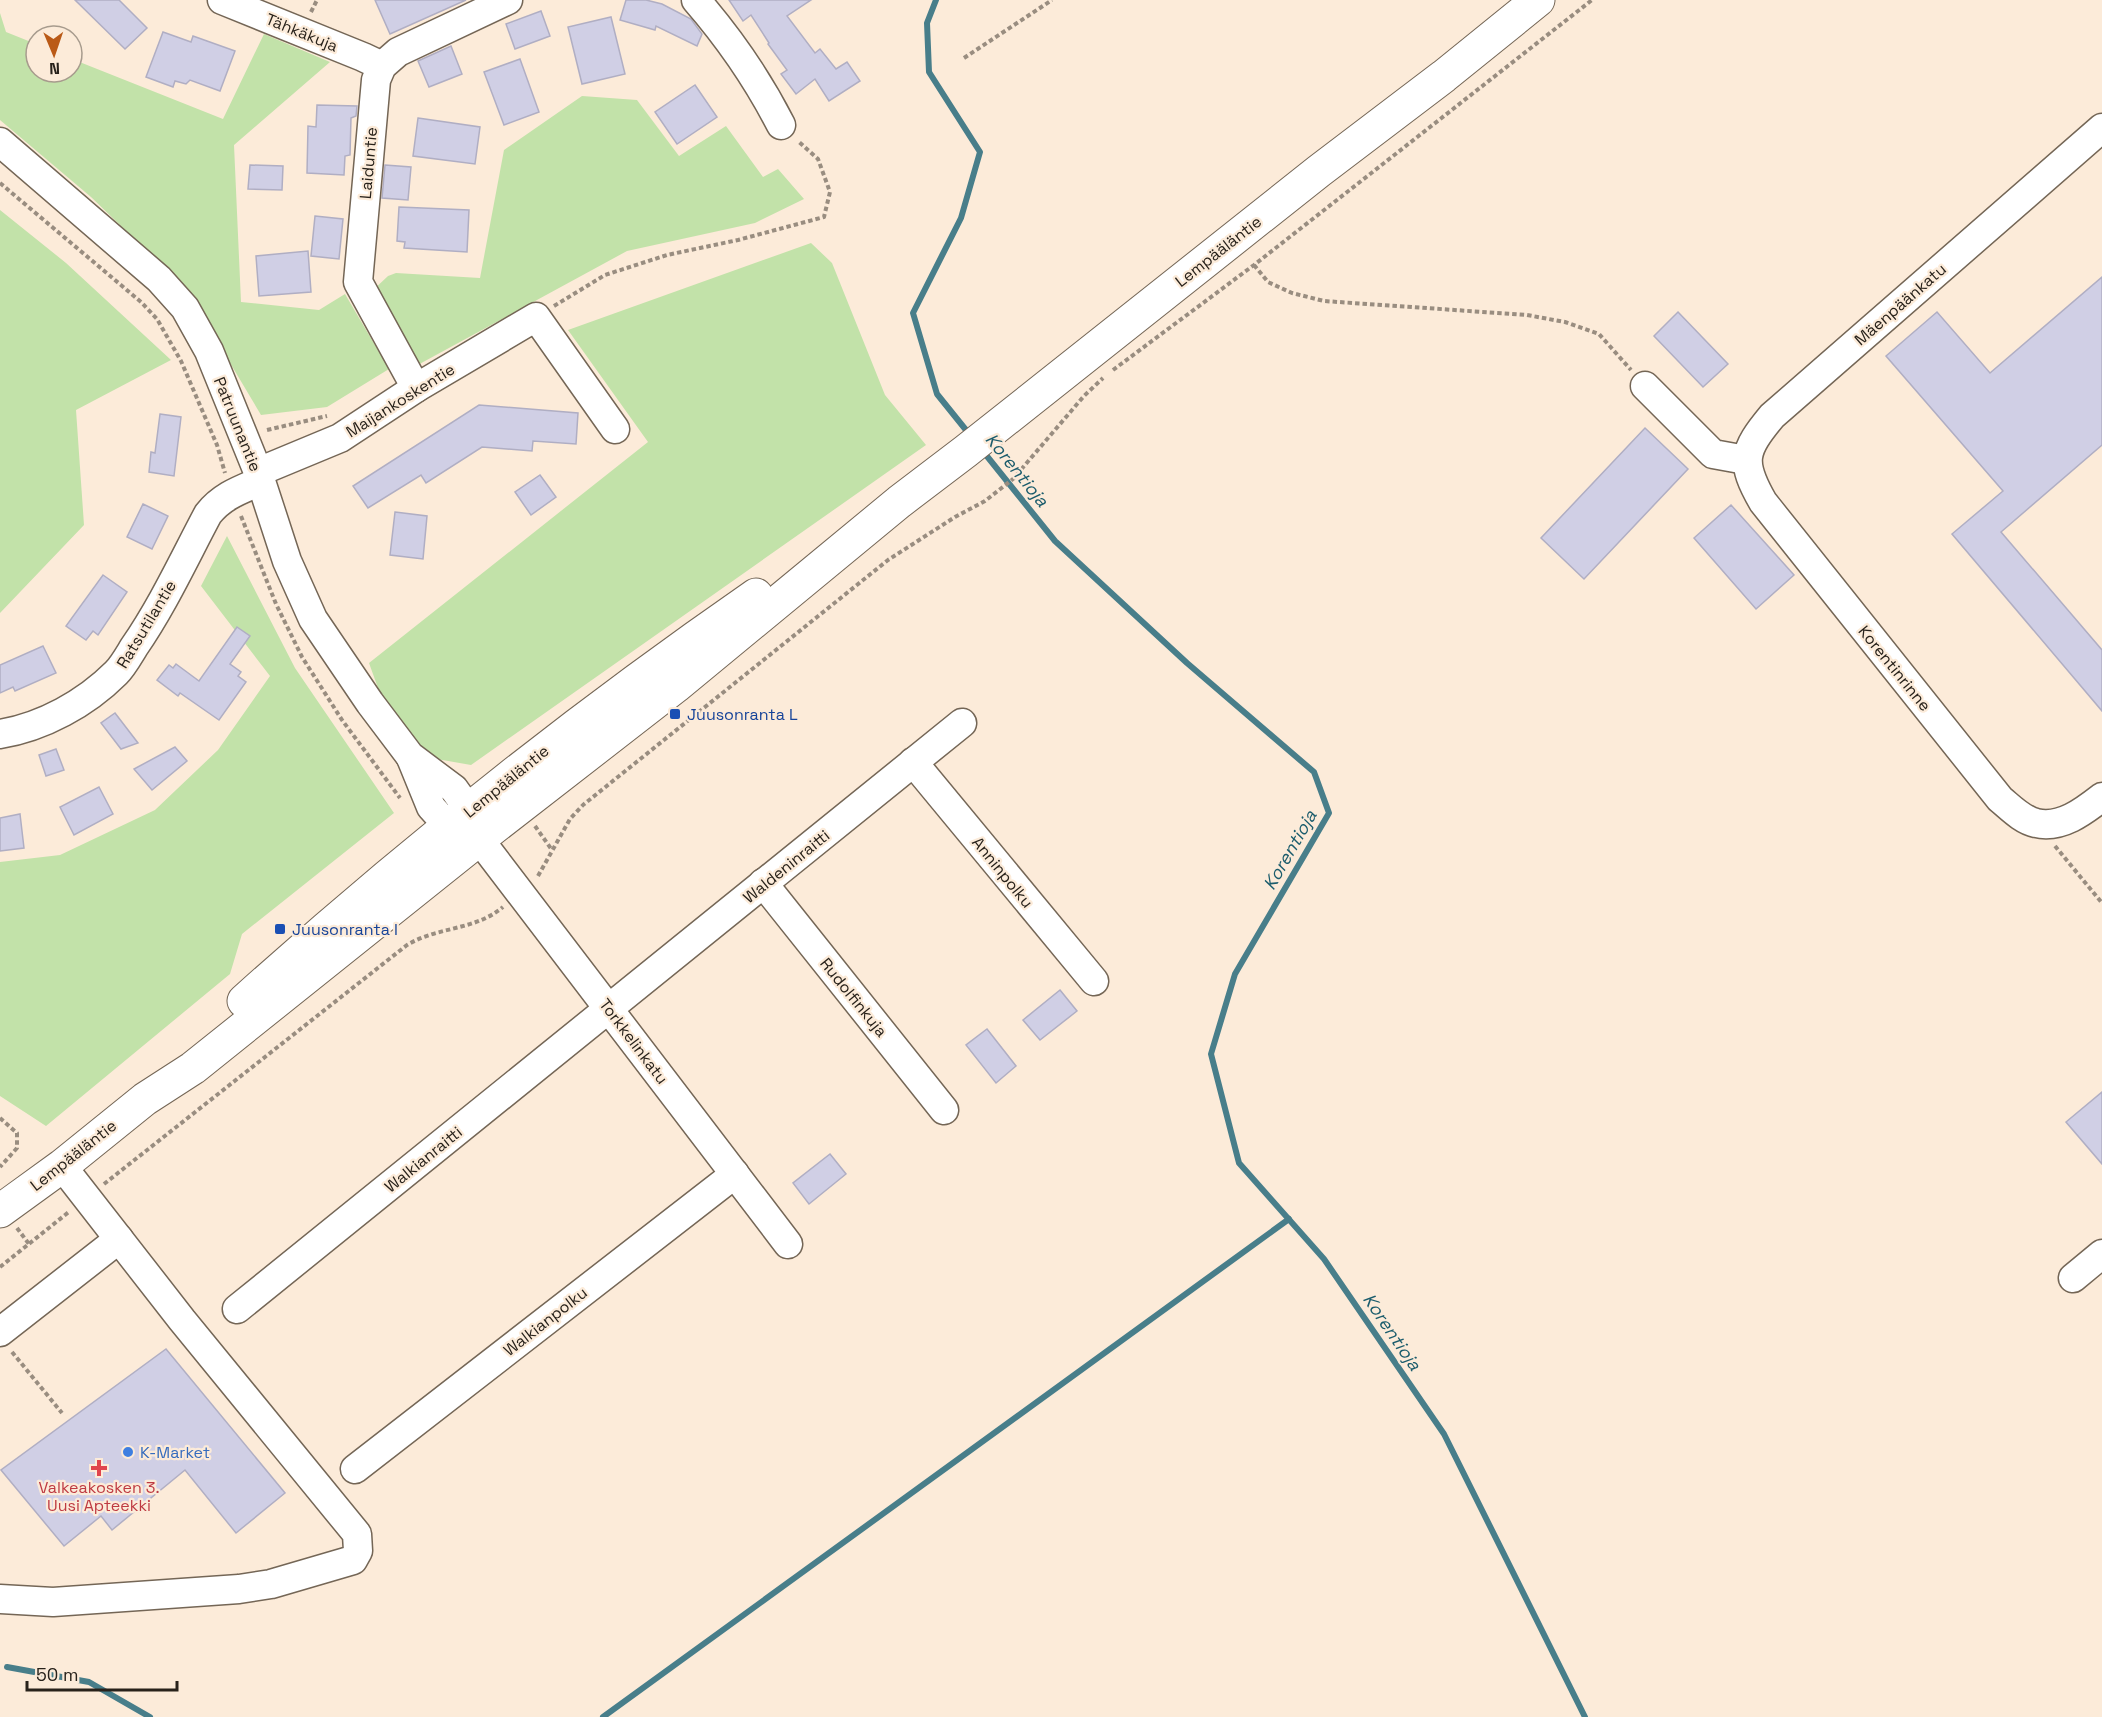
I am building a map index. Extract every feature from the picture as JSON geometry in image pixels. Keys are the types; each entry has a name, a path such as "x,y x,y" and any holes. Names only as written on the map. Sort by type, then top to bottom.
{"main road":[{"name":"Lempääläntie","path":"0,1211 62,1166 145,1099 181,1057 285,964 466,825 501,783 662,661 779,579 899,502 1538,0"}],"street":[{"name":"Tähkäkuja","path":"222,0 382,66"},
{"path":"382,66 398,52 508,0"},
{"path":"696,0 721,28 767,98 781,125"},
{"name":"Laiduntie","path":"382,66 376,80 358,282 416,388"},
{"name":"Mäenpäänkatu","path":"1746,460 1754,438 1772,416 2102,128"},
{"name":"Patruunantie","path":"0,142 159,279 185,308 209,351 230,440 259,477 287,561 313,619 370,703 410,756 454,789 466,825"},
{"path":"536,317 615,429"},
{"name":"Maijankoskentie","path":"259,477 340,438 416,388 536,317"},
{"path":"1645,386 1713,454 1746,460"},
{"name":"Korentinrinne","path":"1746,460 1750,481 1763,502 2000,799 2017,814 2037,823"},
{"name":"Ratsutilantie","path":"0,734 13,732 55,716 89,697 117,672 147,628 208,514 218,502 259,477"},
{"name":"Waldeninraitti","path":"610,1009 962,723"},
{"name":"Anninpolku","path":"913,762 1094,981"},
{"path":"2037,823 2058,822 2081,814 2102,797"},
{"name":"Torkkelinkatu","path":"466,825 610,1009 788,1244"},
{"name":"Rudolfinkuja","path":"764,883 944,1110"},
{"name":"Walkianraitti","path":"237,1309 610,1009"},
{"path":"0,1599 53,1602 239,1589 271,1584 353,1560 357,1551 357,1534 182,1320 62,1166"},
{"name":"Walkianpolku","path":"355,1469 735,1174"},
{"path":"3,1339 119,1239"},
{"path":"2073,1278 2102,1254"}],"path":[{"path":"964,58 1052,0"},
{"path":"1113,371 1254,265 1592,0"},
{"path":"536,317 605,275 668,255 738,240 824,217 830,192 818,159 781,125"},
{"path":"1254,265 1268,282 1292,293 1324,301 1527,315 1565,322 1599,334 1645,386"},
{"path":"997,492 1013,480 1084,396 1103,378"},
{"path":"230,440 328,415"},
{"path":"2037,823 2102,903"},
{"path":"0,1118 16,1133 17,1148 0,1167"},
{"path":"3,1339 62,1413"}],"green space":[{"path":"0,13 6,32 24,39 24,84 84,84 84,64 223,119 264,34 330,62 234,145 241,302 319,310 345,294 389,369 327,407 261,415 186,289 91,197 0,120"},
{"path":"582,96 637,100 679,156 726,126 763,177 778,169 804,199 755,223 627,251 414,367 370,293 388,276 396,273 480,278 504,150"},
{"path":"0,210 66,263 171,360 76,410 84,525 0,613"},
{"path":"811,243 832,263 885,395 926,445 471,765 431,758 382,699 369,663 648,442 568,330"},
{"path":"227,536 295,668 394,813 242,934 230,974 46,1126 0,1096 0,862 60,855 155,810 218,750 270,676 201,586"}],"building":[{"path":"75,0 119,0 147,28 125,49"},
{"path":"375,0 466,0 390,34"},
{"path":"626,0 646,0 662,4 691,19 702,34 697,46 656,26 655,30 620,20"},
{"path":"729,0 811,0 787,16 815,53 820,49 836,69 847,62 860,81 829,101 815,79 796,94 781,74 787,70 751,15 743,21"},
{"path":"541,11 550,36 515,49 506,24"},
{"path":"611,17 625,74 582,84 568,27"},
{"path":"163,32 191,42 193,36 235,51 220,91 190,80 186,84 175,81 173,87 146,77"},
{"path":"451,46 462,74 429,87 418,61"},
{"path":"520,59 539,112 504,125 484,72"},
{"path":"695,85 717,117 677,144 655,112"},
{"path":"317,105 357,106 356,116 351,118 350,155 345,156 344,175 307,173 308,126 316,127"},
{"path":"418,118 480,127 475,164 413,156"},
{"path":"250,165 283,166 282,190 248,189"},
{"path":"385,165 411,167 408,200 382,198"},
{"path":"399,207 469,210 467,252 404,248 405,242 397,241"},
{"path":"315,216 343,219 339,259 311,256"},
{"path":"308,251 311,292 259,296 256,256"},
{"path":"2102,277 2102,445 2001,532 2102,650 2102,711 1952,534 2003,491 1886,356 1937,312 1990,373"},
{"path":"1678,312 1728,364 1703,387 1654,336"},
{"path":"479,405 578,413 576,444 533,441 532,451 482,447 426,483 421,475 368,508 353,486"},
{"path":"160,414 181,417 174,476 149,472 151,452 155,453"},
{"path":"1645,428 1688,469 1584,579 1541,538"},
{"path":"540,475 556,497 531,515 515,492"},
{"path":"143,504 168,516 152,549 127,537"},
{"path":"1731,505 1794,575 1756,609 1694,538"},
{"path":"395,512 427,516 423,559 390,555"},
{"path":"103,575 127,592 98,635 93,631 86,640 66,626"},
{"path":"237,627 250,636 230,664 241,672 238,676 246,682 219,720 180,693 178,696 157,680 169,665 173,668 176,664 199,681"},
{"path":"43,646 56,673 15,691 13,687 0,693 0,665"},
{"path":"115,713 138,743 121,749 101,723"},
{"path":"175,747 187,761 152,790 134,769"},
{"path":"56,749 64,770 46,776 39,755"},
{"path":"99,787 113,814 74,835 60,807"},
{"path":"20,814 24,848 0,851 0,818"},
{"path":"1060,990 1077,1011 1040,1040 1023,1020"},
{"path":"987,1029 1016,1066 996,1083 966,1045"},
{"path":"2102,1092 2102,1164 2066,1122"},
{"path":"830,1154 846,1174 809,1204 793,1183"},
{"path":"166,1349 285,1493 236,1533 185,1470 112,1530 101,1516 64,1546 1,1470"}],"waterway":[{"name":"Korentioja","path":"936,0 927,23 929,72 980,152 961,218 913,313 937,394 970,435"},
{"name":"Korentioja","path":"982,450 1055,541 1187,663 1314,772 1329,813 1235,974 1211,1054 1239,1163 1324,1259 1444,1434 1585,1717"},
{"path":"603,1717 1289,1219"},
{"path":"7,1667 89,1682 150,1717"}],"place":[{"name":"Juusonranta L","path":"675,714"},
{"name":"Juusonranta I","path":"280,929"},
{"name":"K-Market","path":"128,1452"},
{"name":"Valkeakosken 3. Uusi Apteekki","path":"99,1468"}]}
